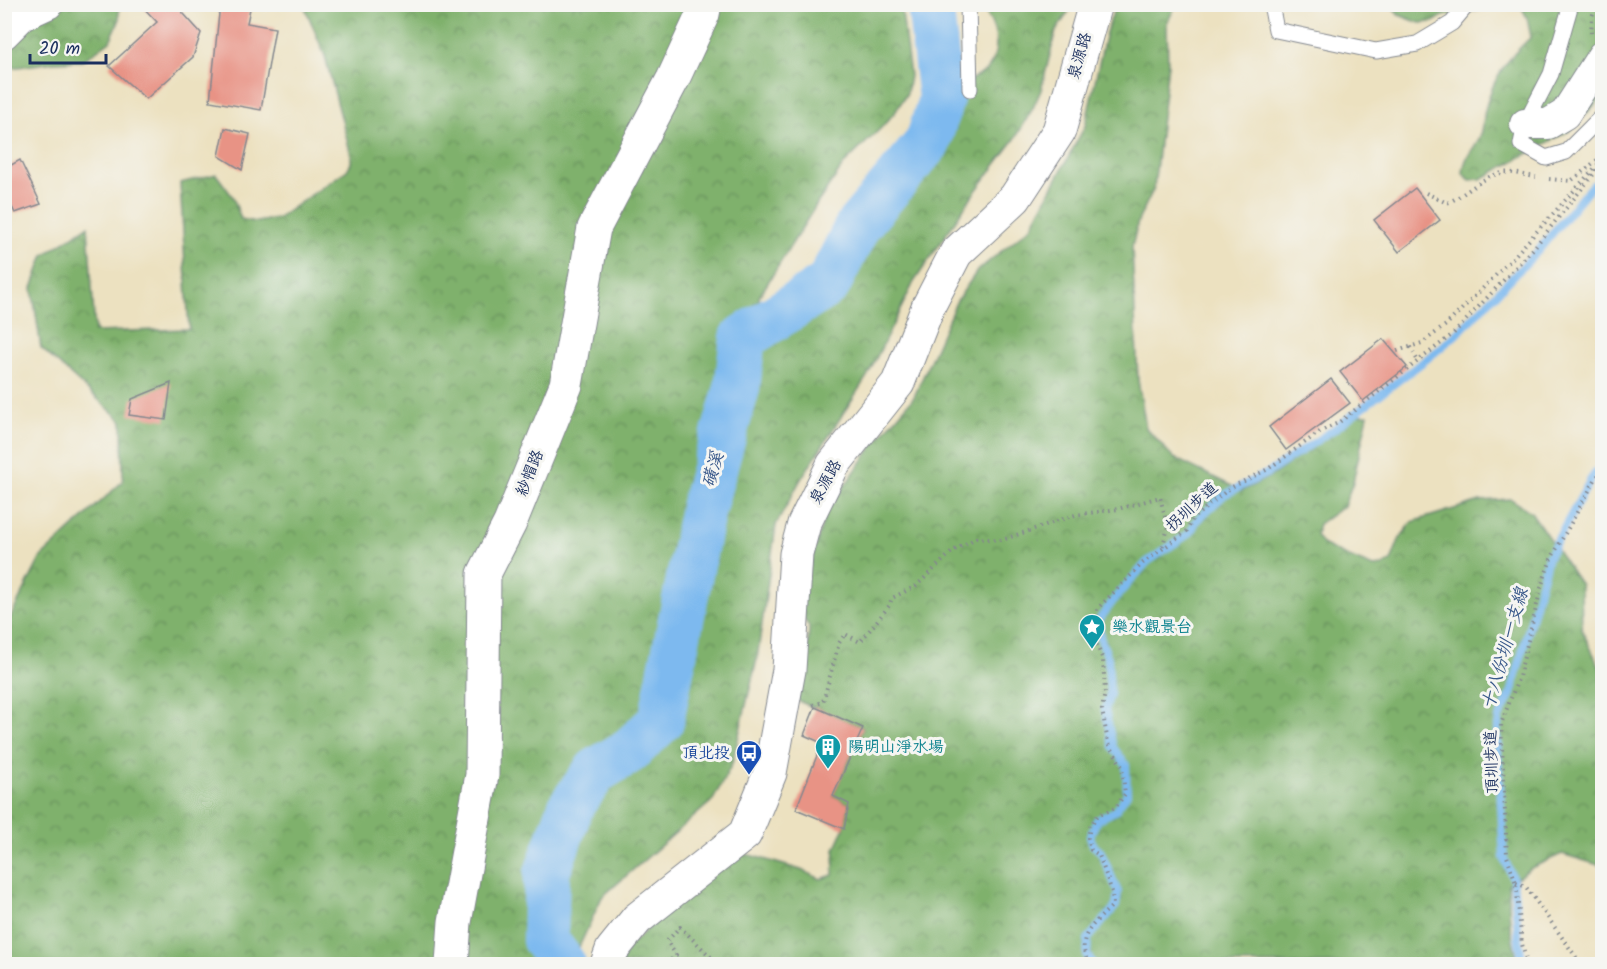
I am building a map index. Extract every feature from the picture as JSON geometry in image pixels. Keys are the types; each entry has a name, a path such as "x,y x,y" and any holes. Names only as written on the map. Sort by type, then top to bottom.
{"street":[{"path":"4,34 22,16 48,4"},
{"name":"紗帽路","path":"452,964 455,922 482,776 484,573 510,524 566,385 594,228 673,79 703,14 705,4"},
{"name":"泉源路","path":"607,964 612,950 637,919 745,834 770,772 789,670 796,554 804,524 833,465 898,383 928,307 956,253 1015,198 1059,131 1095,4"},
{"path":"1525,124 1548,124 1565,114 1602,56"}],"lane":[{"path":"968,4 970,89"},
{"path":"1271,4 1276,30 1376,51 1417,44 1452,23 1468,4"},
{"path":"1571,4 1551,74 1525,124 1521,144 1546,158 1566,152 1602,116"}],"path":[{"path":"1426,193 1447,203 1459,198 1481,181 1503,173 1571,181 1602,160"},
{"path":"1397,351 1422,343 1446,325 1508,263 1602,160"},
{"name":"拐圳步道","path":"1089,964 1083,953 1086,933 1113,905 1112,892 1099,855 1091,850 1088,838 1090,826 1098,815 1115,808 1125,794 1122,767 1108,742 1102,710 1105,691 1103,660 1094,638 1097,609 1143,563 1187,531 1193,518 1230,488 1268,469 1322,431 1338,423 1452,334 1532,250 1602,160"},
{"path":"1410,347 1418,361"},
{"name":"頂圳步道","path":"1527,964 1522,944 1516,883 1508,856 1501,724 1519,677 1542,584 1551,559 1602,470"},
{"path":"789,670 812,705 823,702 839,643 845,634 860,642 889,606 892,598 916,586 953,551 976,538 1002,540 1075,515 1118,509 1160,497 1168,528 1162,550"},
{"path":"1516,883 1526,887 1581,964"},
{"path":"667,964 676,955 668,941 680,927 713,959 714,964"}],"green space":[{"path":"119,4 119,21 110,41 82,61 54,62 5,69 4,5"},
{"path":"304,5 901,5 910,76 907,93 896,111 881,128 845,163 818,202 759,297 759,305 765,307 774,305 815,279 848,245 862,226 923,109 987,70 995,54 996,37 986,12 980,5 1073,5 1056,31 1041,90 1033,108 1015,139 972,196 914,282 868,375 801,479 776,525 757,659 732,764 713,800 602,897 579,947 567,964 5,964 4,630 41,557 123,481 122,421 41,348 32,288 44,255 88,226 95,332 189,329 180,183 216,174 233,197 241,219 257,222 278,218 347,170 351,163 351,155 325,56"},
{"path":"1116,5 1176,5 1167,23 1168,64 1154,188 1138,221 1132,247 1138,380 1146,428 1174,458 1242,491 1274,474 1357,415 1368,415 1353,482 1344,506 1319,524 1316,535 1322,544 1373,567 1383,566 1391,561 1399,540 1412,522 1480,501 1511,499 1531,512 1581,585 1582,630 1602,672 1602,866 1562,854 1533,867 1508,884 1510,926 1518,964 620,964 631,944 736,851 801,870 821,879 833,875 835,849 844,829 849,804 833,796 863,728 791,698 808,646 809,627 801,614 806,579 826,512 877,440 914,397 956,302 977,271 1031,227 1085,126 1106,32"},
{"path":"1391,5 1509,5 1443,16 1433,22 1420,23 1399,15"},
{"path":"1510,5 1602,5 1602,98 1569,131 1481,179 1470,180 1463,174 1463,168 1481,134 1492,88 1508,61 1531,37 1527,18 1521,6"}],"building":[{"path":"140,4 175,4 201,33 193,57 146,99 109,66 157,22"},
{"path":"220,4 251,4 247,23 275,28 261,110 210,101"},
{"path":"225,128 250,134 242,170 219,156"},
{"path":"20,160 41,204 15,213 4,191 4,169"},
{"path":"1415,188 1440,220 1399,252 1374,220"},
{"path":"1383,339 1407,367 1363,401 1340,372"},
{"path":"1331,379 1350,403 1286,450 1269,427"},
{"path":"171,383 166,420 129,415 132,399"},
{"name":"陽明山淨水場","path":"815,707 863,728 833,796 849,804 844,829 796,809 822,743 804,735"}],"waterway":[{"name":"磺溪","path":"563,964 545,940 547,873 571,806 596,771 629,751 661,721 703,508 737,388 743,338 828,284 858,225 928,142 941,99 930,4"},
{"path":"1094,964 1087,956 1088,939 1116,906 1118,892 1101,852 1093,845 1090,836 1097,820 1115,811 1127,794 1126,765 1113,747 1105,710 1110,694 1108,658 1100,637 1099,620 1147,562 1190,533 1197,520 1224,495 1268,473 1333,430 1458,333 1538,251 1592,185"},
{"name":"十八份圳一支線","path":"1523,964 1513,879 1504,858 1497,733 1499,718 1511,694 1548,557 1591,479 1602,464"}],"place":[{"name":"樂水觀景台","path":"1092,650"},
{"name":"陽明山淨水場","path":"828,770"},
{"name":"頂北投","path":"749,776"}]}
